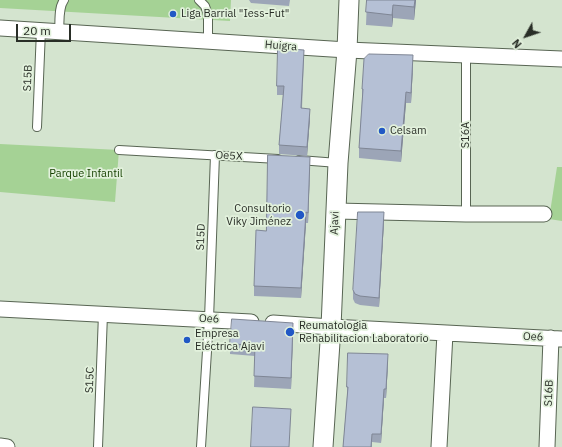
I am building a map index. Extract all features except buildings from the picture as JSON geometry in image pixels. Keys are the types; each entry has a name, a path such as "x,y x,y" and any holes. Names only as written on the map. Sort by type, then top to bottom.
{"street":[{"name":"Ajavi","path":"323,447 331,327 338,163 347,50 349,0"},
{"name":"Huigra","path":"0,28 347,50 562,59"},
{"path":"336,211 544,214"},
{"name":"Oe6","path":"0,309 557,338"},
{"path":"439,447 445,333"},
{"name":"S16B","path":"547,447 557,338"},
{"path":"0,446 7,447"}],"lane":[{"path":"59,32 60,8 64,0"},
{"path":"198,0 205,6 208,15 208,41"},
{"name":"S15B","path":"37,127 41,30"},
{"name":"S16A","path":"466,55 466,214"},
{"name":"Oe5X","path":"119,150 338,163"},
{"name":"S15D","path":"201,447 209,319 215,155"},
{"name":"S15C","path":"98,447 103,314"}],"green space":[{"name":"Liga Barrial \"Iess-Fut\"","path":"0,0 231,0 230,21 0,8"},
{"name":"Parque Infantil","path":"0,144 119,150 115,202 0,192"},
{"path":"557,167 562,167 562,221 549,219"}],"place":[{"name":"Liga Barrial \"Iess-Fut\"","path":"173,14"},
{"name":"Celsam","path":"382,131"},
{"name":"Consultorio Viky Jiménez","path":"300,215"},
{"name":"Reumatologia Rehabilitacion Laboratorio","path":"290,332"},
{"name":"Empresa Eléctrica Ajavi","path":"187,340"}]}
